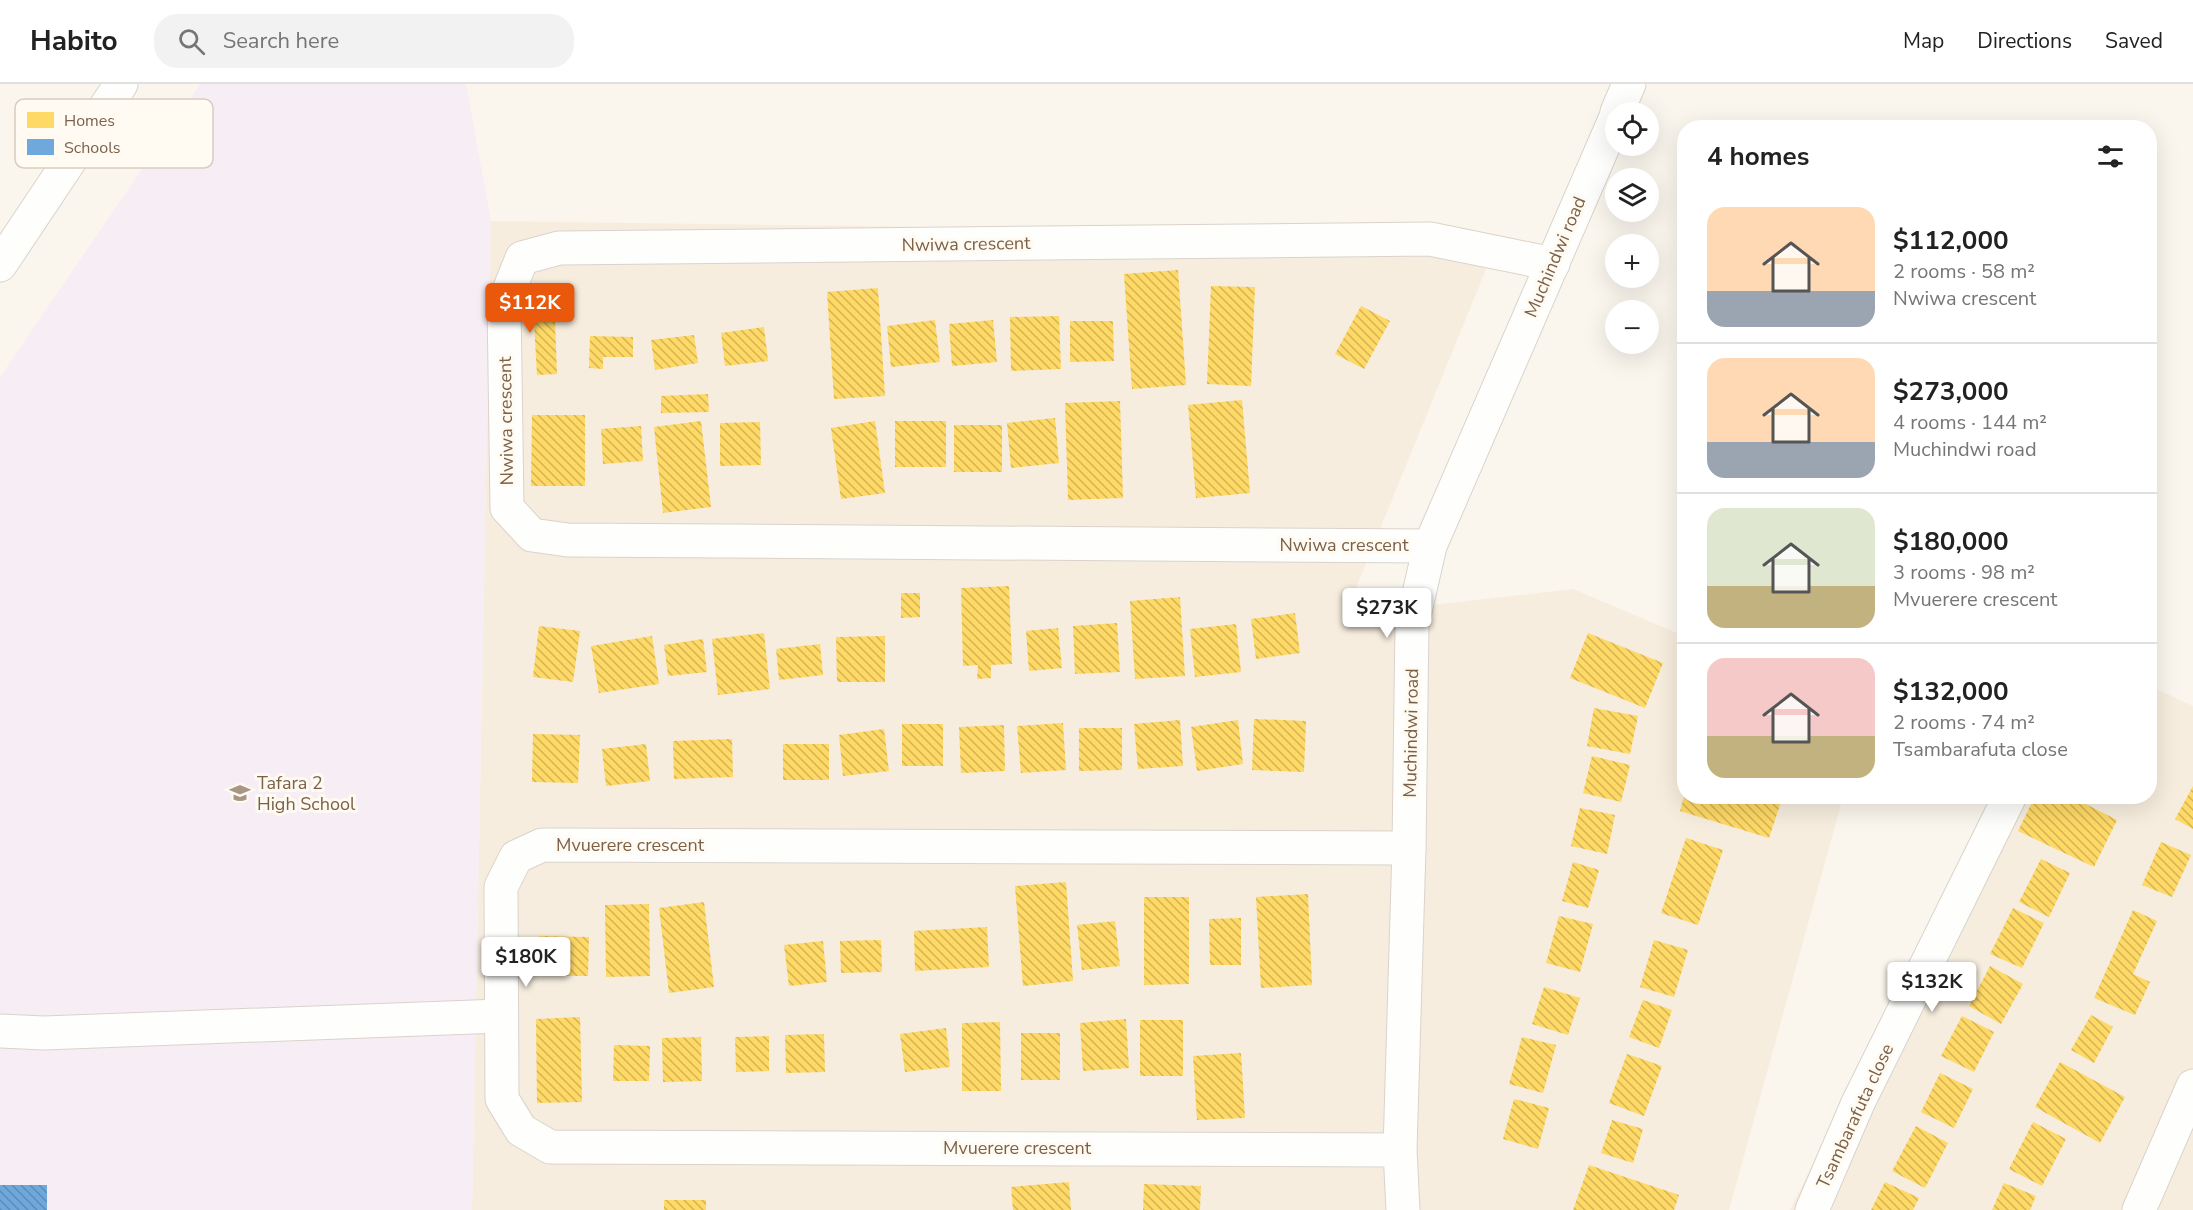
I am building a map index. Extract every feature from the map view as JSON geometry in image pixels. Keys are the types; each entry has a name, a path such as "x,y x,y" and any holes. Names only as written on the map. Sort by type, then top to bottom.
{"street":[{"path":"111,99 121,84"},
{"name":"Muchindwi road","path":"1621,102 1629,84"},
{"name":"Muchindwi road","path":"1403,1210 1400,1150 1409,848 1412,624 1430,546 1605,141"},
{"path":"0,265 65,168"},
{"name":"Nwiwa crescent","path":"1430,546 568,540 532,534 507,508 504,303 522,258 559,248 1430,239 1553,264"},
{"name":"Tsambarafuta close","path":"1812,1210 1858,1103 2006,804"},
{"name":"Mvuerere crescent","path":"1400,1150 550,1147 521,1130 502,1099 501,887 516,857 542,845 1409,848"},
{"path":"0,1031 44,1033 500,1016"},
{"path":"2139,1210 2193,1086"}],"shaded area":[{"name":"Tafara 2 High School","path":"200,84 466,84 491,221 472,1210 0,1210 0,377 143,168 213,168 213,99 190,99"},
{"path":"491,221 1500,235 1345,615 1573,589 1677,633 1677,804 1841,804 1729,1210 472,1210"},
{"path":"2157,689 2193,706 2193,1210 1790,1210 1992,804 2157,804"}],"building: Homes":[{"path":"1178,270 1186,385 1132,389 1124,274"},
{"path":"1211,286 1255,287 1251,386 1207,384"},
{"path":"878,288 885,396 834,399 827,292"},
{"path":"1361,306 1390,321 1364,369 1335,354"},
{"path":"1059,316 1061,369 1011,371 1010,317"},
{"path":"935,320 940,362 891,367 887,326"},
{"path":"993,320 997,362 952,366 949,324"},
{"path":"1070,321 1113,321 1114,361 1070,362"},
{"path":"534,322 555,322 557,374 537,375"},
{"path":"764,327 768,361 725,366 721,333"},
{"path":"694,335 698,363 655,370 651,340"},
{"path":"590,336 633,337 633,357 603,357 603,369 589,368"},
{"path":"708,394 709,412 661,413 661,396"},
{"path":"1242,400 1250,493 1196,498 1188,405"},
{"path":"1120,401 1123,498 1068,500 1065,403"},
{"path":"532,415 585,415 585,486 531,486"},
{"path":"1055,418 1059,463 1011,468 1007,423"},
{"path":"701,421 711,507 663,513 654,427"},
{"path":"875,421 885,493 841,499 831,428"},
{"path":"895,421 946,421 946,467 895,467"},
{"path":"760,422 761,465 720,466 720,423"},
{"path":"954,425 1002,425 1002,472 954,472"},
{"path":"641,426 643,461 603,464 601,429"},
{"path":"1009,586 1012,664 991,665 991,678 977,679 978,665 963,666 961,588"},
{"path":"901,593 920,593 920,617 901,618"},
{"path":"1180,597 1185,676 1135,679 1130,601"},
{"path":"1295,613 1300,653 1256,659 1251,619"},
{"path":"1117,623 1120,672 1075,674 1073,626"},
{"path":"1236,624 1241,672 1195,677 1190,629"},
{"path":"539,626 580,631 573,682 533,677"},
{"path":"1058,628 1062,668 1029,671 1026,631"},
{"path":"764,633 770,689 718,695 712,639"},
{"path":"1588,633 1663,663 1645,708 1570,678"},
{"path":"652,636 659,684 599,693 591,646"},
{"path":"885,636 885,682 837,682 836,637"},
{"path":"703,639 707,672 668,676 664,645"},
{"path":"820,644 823,675 779,680 776,649"},
{"path":"1594,708 1638,716 1630,754 1587,746"},
{"path":"1254,719 1306,721 1304,772 1252,770"},
{"path":"1180,720 1183,766 1138,769 1134,724"},
{"path":"1238,720 1243,764 1197,771 1191,727"},
{"path":"1063,723 1066,770 1021,773 1017,726"},
{"path":"902,724 943,724 943,766 902,766"},
{"path":"1004,725 1005,771 961,773 959,727"},
{"path":"1079,728 1122,728 1122,770 1079,771"},
{"path":"884,729 889,771 843,776 839,735"},
{"path":"533,734 580,735 578,783 532,782"},
{"path":"732,739 733,777 674,779 673,741"},
{"path":"646,744 650,781 606,786 602,749"},
{"path":"783,744 829,744 829,780 783,780"},
{"path":"1592,756 1630,765 1621,802 1583,793"},
{"path":"2193,786 2193,829 2175,819"},
{"path":"1682,804 1780,804 1769,838 1680,811"},
{"path":"2031,804 2086,804 2117,820 2094,867 2018,831"},
{"path":"1580,808 1615,815 1607,854 1571,846"},
{"path":"1686,838 1723,850 1698,925 1661,913"},
{"path":"2161,842 2191,855 2172,897 2142,885"},
{"path":"2041,859 2070,873 2049,917 2019,902"},
{"path":"1573,862 1599,870 1588,908 1562,901"},
{"path":"1066,882 1073,981 1023,986 1015,886"},
{"path":"1308,894 1312,985 1261,988 1256,897"},
{"path":"1144,897 1189,897 1189,984 1144,985"},
{"path":"704,902 714,987 669,993 659,908"},
{"path":"649,904 650,976 606,977 605,905"},
{"path":"2013,908 2044,923 2022,968 1990,954"},
{"path":"2133,910 2157,921 2133,974 2150,982 2135,1015 2094,998"},
{"path":"1559,916 1593,924 1580,972 1546,963"},
{"path":"1241,918 1241,965 1210,965 1209,919"},
{"path":"1115,921 1120,966 1082,970 1077,925"},
{"path":"987,927 989,967 915,971 914,931"},
{"path":"539,936 589,937 588,976 539,976"},
{"path":"881,940 882,972 841,973 840,941"},
{"path":"1654,940 1688,950 1674,997 1640,987"},
{"path":"823,941 827,982 789,986 784,945"},
{"path":"1990,966 2023,984 2001,1024 1969,1006"},
{"path":"1544,987 1580,998 1568,1035 1532,1024"},
{"path":"1643,1000 1672,1010 1659,1048 1629,1037"},
{"path":"2091,1015 2113,1027 2094,1063 2071,1050"},
{"path":"1962,1016 1994,1032 1974,1072 1941,1056"},
{"path":"580,1017 582,1102 537,1103 536,1019"},
{"path":"1126,1019 1129,1068 1083,1071 1080,1023"},
{"path":"1140,1020 1183,1020 1183,1076 1140,1076"},
{"path":"1000,1022 1001,1091 962,1091 962,1023"},
{"path":"946,1028 950,1067 905,1072 900,1034"},
{"path":"1021,1033 1060,1033 1060,1080 1021,1080"},
{"path":"824,1034 825,1072 786,1073 785,1035"},
{"path":"769,1036 769,1071 736,1072 735,1037"},
{"path":"701,1037 702,1081 663,1082 662,1038"},
{"path":"1522,1037 1556,1045 1543,1093 1509,1084"},
{"path":"614,1045 650,1046 649,1081 613,1081"},
{"path":"1241,1053 1245,1118 1197,1120 1193,1056"},
{"path":"1627,1054 1662,1066 1644,1116 1609,1103"},
{"path":"2060,1062 2125,1097 2100,1143 2035,1107"},
{"path":"1940,1073 1973,1089 1954,1128 1921,1112"},
{"path":"1514,1099 1549,1108 1538,1149 1503,1139"},
{"path":"1612,1120 1643,1129 1633,1163 1601,1153"},
{"path":"2033,1122 2066,1139 2042,1186 2009,1169"},
{"path":"1916,1126 1948,1143 1925,1188 1892,1171"},
{"path":"1589,1165 1679,1195 1674,1210 1573,1210"},
{"path":"1069,1182 1071,1210 1013,1210 1011,1187"},
{"path":"1885,1182 1919,1198 1913,1210 1871,1210"},
{"path":"2004,1183 2036,1196 2030,1210 1992,1210"},
{"path":"1144,1184 1201,1186 1200,1210 1143,1210"},
{"path":"664,1200 706,1200 706,1210 664,1210"}],"building: Schools":[{"path":"0,1185 47,1185 47,1210 0,1210"}],"place":[{"name":"Tafara 2 High School","path":"240,793"}]}
